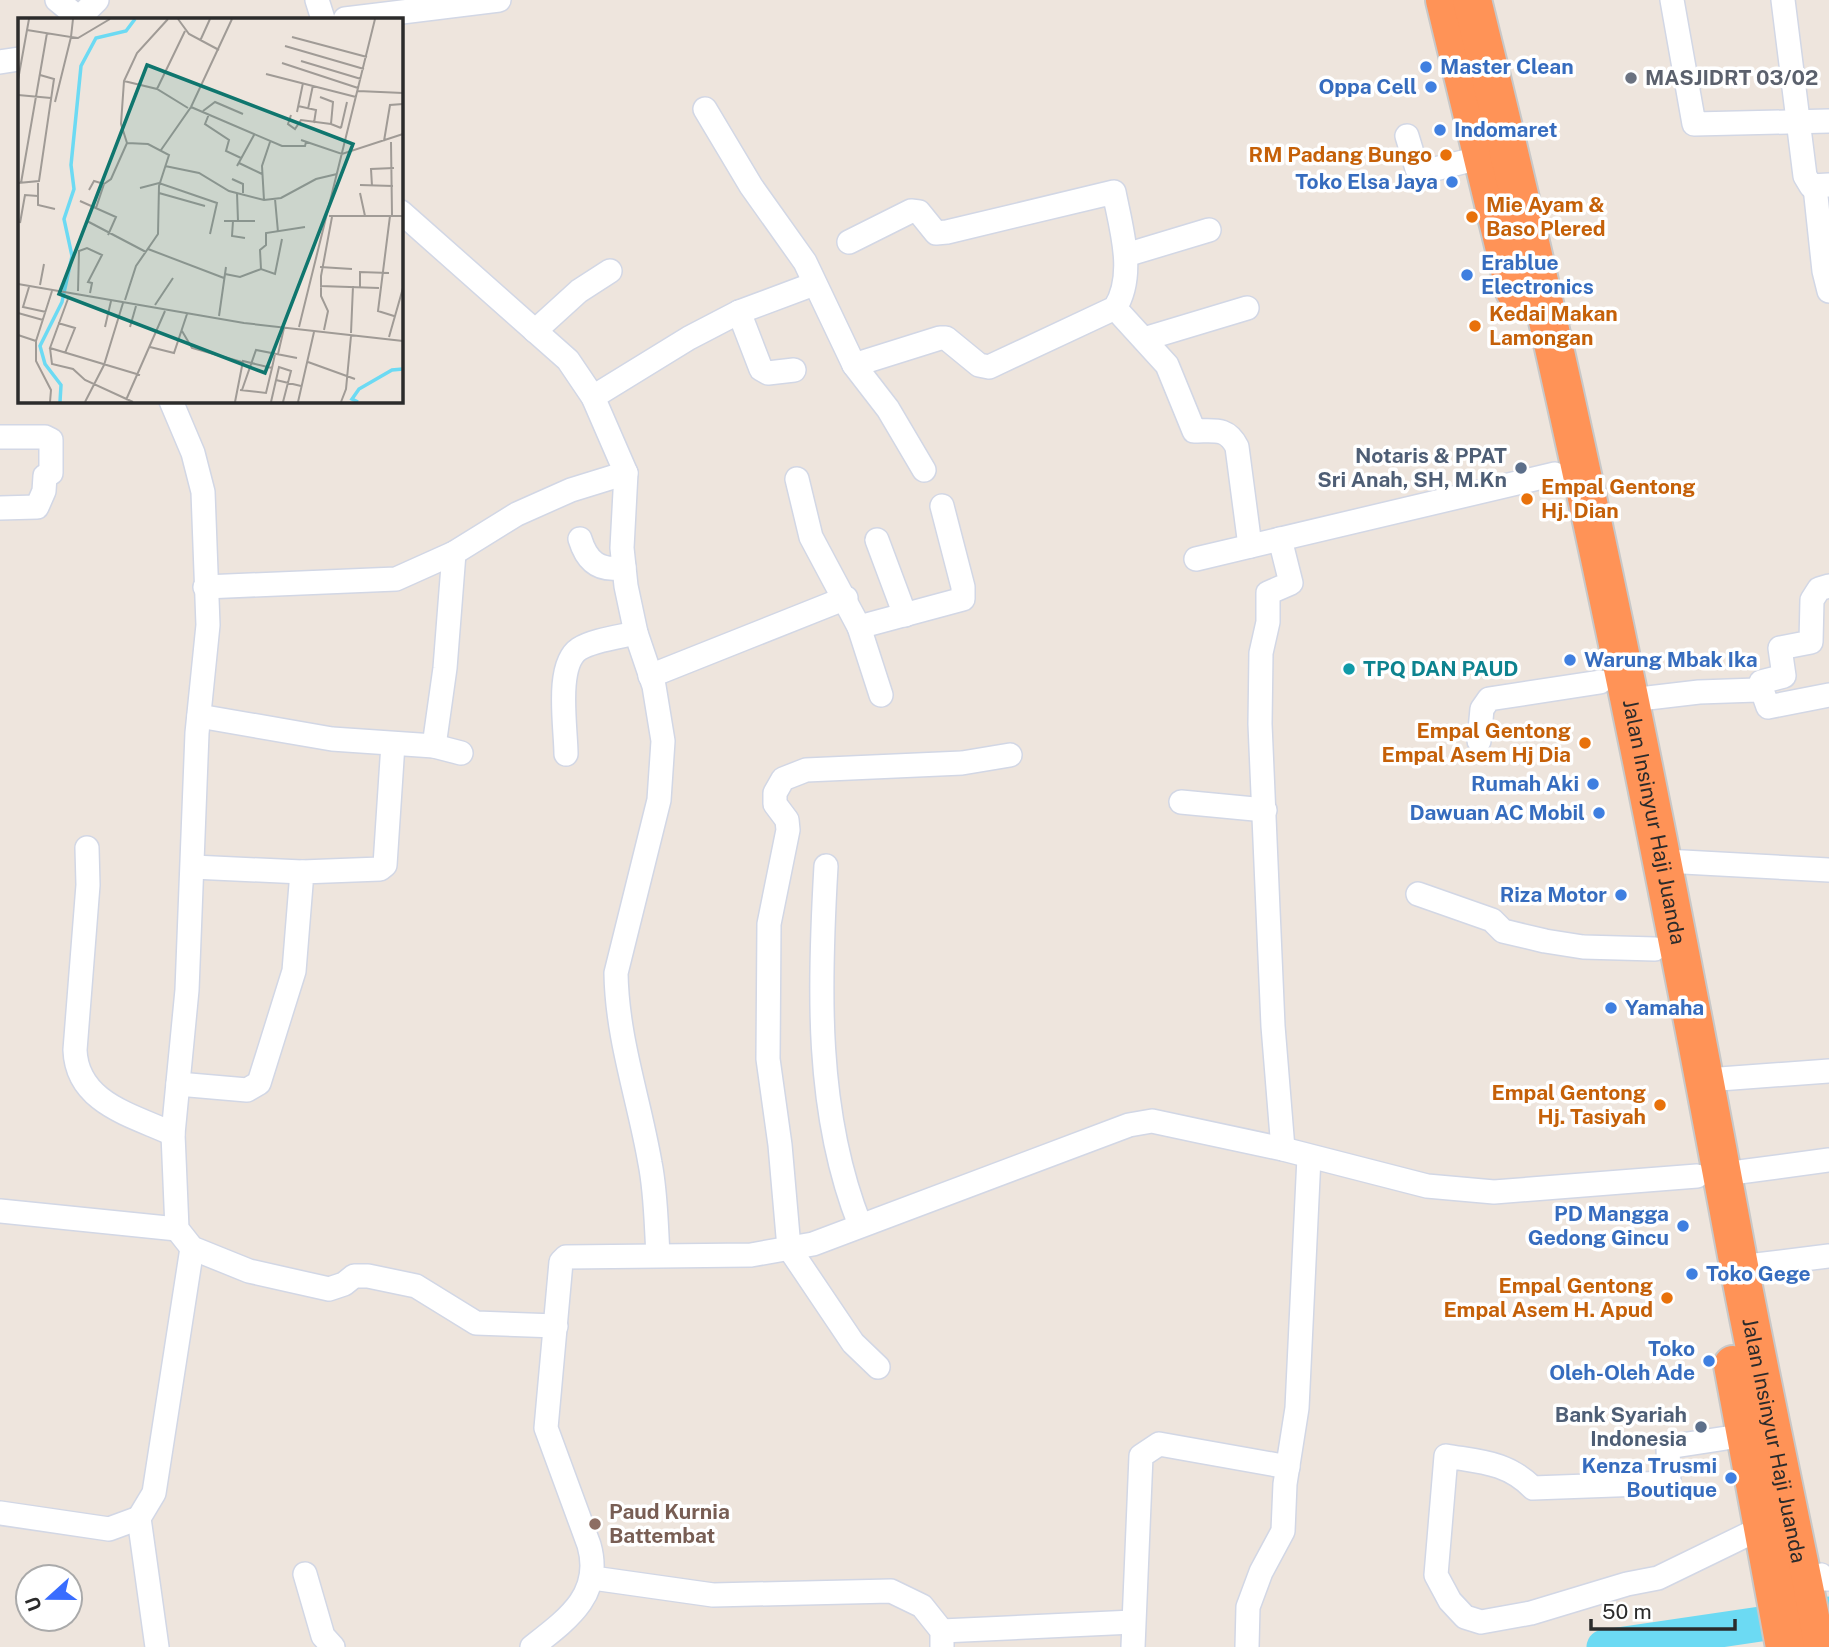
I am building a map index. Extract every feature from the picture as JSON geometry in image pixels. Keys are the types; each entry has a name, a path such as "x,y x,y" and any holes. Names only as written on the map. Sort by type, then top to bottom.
{"highway":[{"name":"Jalan Insinyur Haji Juanda","path":"1445,0 1483,157 1512,217"},
{"name":"Jalan Insinyur Haji Juanda","path":"1472,0 1512,217 1615,691 1656,948 1711,1175 1739,1266 1807,1572 1816,1647"},
{"name":"Jalan Insinyur Haji Juanda","path":"1528,285 1555,474 1665,861 1706,1080 1711,1175 1746,1435 1763,1527 1807,1572"},
{"name":"Jalan Insinyur Haji Juanda","path":"1785,1647 1807,1572"}],"street":[{"path":"57,0 85,10"},
{"path":"317,0 323,18"},
{"path":"353,18 499,0"},
{"path":"1672,0 1694,124 1751,120 1795,124 1829,121"},
{"path":"1783,0 1795,124 1805,176 1822,186 1824,271 1829,291"},
{"path":"0,62 18,60"},
{"path":"705,109 751,186 805,262 854,365 888,409 924,470"},
{"path":"1407,136 1417,169 1423,172 1483,157"},
{"path":"849,242 911,211 919,212 927,226 936,233 1066,206 1114,192 1126,255 1121,299 1115,308 989,367 979,365 946,338 854,365"},
{"path":"402,213 568,360 612,385"},
{"path":"1126,255 1209,230"},
{"path":"535,331 610,271"},
{"path":"612,385 739,312 814,284"},
{"path":"1115,308 1167,365 1194,431 1223,430 1231,435 1237,447 1250,546"},
{"path":"1144,339 1247,308"},
{"path":"739,312 761,369 768,373 794,370"},
{"path":"612,385 626,474 624,567 636,633 650,676 663,741 659,800 617,973 619,1027 651,1165 658,1254"},
{"path":"172,402 192,453 203,492 208,625 199,716 188,979 173,1134 177,1229 192,1248 249,1271 311,1287 329,1289 344,1284 354,1276 368,1276 416,1286 476,1323 556,1326"},
{"path":"0,437 45,437 51,440 51,472 45,476 44,492 38,499 37,508 0,509"},
{"path":"205,587 396,579 454,554 517,514 571,490 626,474"},
{"path":"1196,559 1555,474"},
{"path":"797,479 811,537 846,598 859,627 881,695"},
{"path":"859,627 963,599 964,587 942,506"},
{"path":"580,539 590,560 602,568 624,567"},
{"path":"1279,539 1291,583 1268,593 1268,622 1261,653 1273,1026 1283,1149"},
{"path":"877,540 905,615"},
{"path":"434,746 445,668 454,554"},
{"path":"1829,586 1819,589 1812,600 1811,642 1781,647 1784,676 1762,682 1768,707 1829,695"},
{"path":"650,676 693,656 846,598"},
{"path":"566,754 564,673 571,657 579,648 636,633"},
{"path":"1479,741 1482,709 1489,699 1615,691 1762,690"},
{"path":"199,716 332,739 434,746 461,753"},
{"path":"193,867 302,872 380,869 385,865 393,744"},
{"path":"878,1367 853,1343 789,1248 780,1144 768,1059 769,924 774,885 788,830 787,820 775,804 775,793 783,779 806,770 962,763 1010,755"},
{"path":"1181,802 1265,810"},
{"path":"87,848 88,885 75,1050 78,1073 85,1086 96,1096 173,1134"},
{"path":"1665,861 1829,870"},
{"path":"826,866 820,967 822,1040 837,1149 845,1187 860,1225"},
{"path":"178,1084 247,1090 259,1083 294,971 302,872"},
{"path":"1418,894 1492,920 1503,931 1545,941 1583,947 1656,948"},
{"path":"1706,1080 1829,1071"},
{"path":"532,1647 587,1595 593,1578 589,1545 546,1428 561,1262 566,1258 658,1254 751,1255 813,1244 1129,1125 1152,1121 1283,1149 1427,1185 1494,1192 1711,1175 1829,1160"},
{"path":"1247,1647 1248,1607 1261,1572 1283,1531 1286,1483 1297,1408 1309,1157"},
{"path":"0,1212 177,1229"},
{"path":"0,1513 109,1529 139,1518 154,1493 192,1248"},
{"path":"1739,1266 1829,1256"},
{"path":"1746,1435 1668,1447 1669,1482 1533,1488 1523,1476 1494,1465 1446,1456 1436,1574 1450,1601 1465,1617 1481,1622 1531,1613 1627,1584 1658,1578 1763,1527"},
{"path":"1133,1647 1146,1452 1159,1444 1175,1446 1286,1483"},
{"path":"139,1518 157,1647"},
{"path":"305,1574 323,1636 333,1647"},
{"path":"593,1578 713,1595 891,1591 922,1606 942,1639 1133,1622"}],"waterway":[{"path":"1604,1647 1829,1614"}],"place":[{"name":"Master Clean","path":"1426,67"},
{"name":"MASJIDRT 03/02","path":"1631,78"},
{"name":"Oppa Cell","path":"1431,87"},
{"name":"Indomaret","path":"1440,130"},
{"name":"RM Padang Bungo","path":"1446,155"},
{"name":"Toko Elsa Jaya","path":"1452,182"},
{"name":"Mie Ayam & Baso Plered","path":"1472,217"},
{"name":"Erablue Electronics","path":"1467,275"},
{"name":"Kedai Makan Lamongan","path":"1475,326"},
{"name":"Notaris & PPAT Sri Anah, SH, M.Kn","path":"1521,468"},
{"name":"Empal Gentong Hj. Dian","path":"1527,499"},
{"name":"Warung Mbak Ika","path":"1570,660"},
{"name":"TPQ DAN PAUD","path":"1349,669"},
{"name":"Empal Gentong Empal Asem Hj Dia","path":"1585,743"},
{"name":"Rumah Aki","path":"1593,784"},
{"name":"Dawuan AC Mobil","path":"1599,813"},
{"name":"Riza Motor","path":"1621,895"},
{"name":"Yamaha","path":"1611,1008"},
{"name":"Empal Gentong Hj. Tasiyah","path":"1660,1105"},
{"name":"PD Mangga Gedong Gincu","path":"1683,1226"},
{"name":"Toko Gege","path":"1692,1274"},
{"name":"Empal Gentong Empal Asem H. Apud","path":"1667,1298"},
{"name":"Toko Oleh-Oleh Ade","path":"1709,1361"},
{"name":"Bank Syariah Indonesia","path":"1701,1427"},
{"name":"Kenza Trusmi Boutique","path":"1731,1478"},
{"name":"Paud Kurnia Battembat","path":"595,1524"}]}
